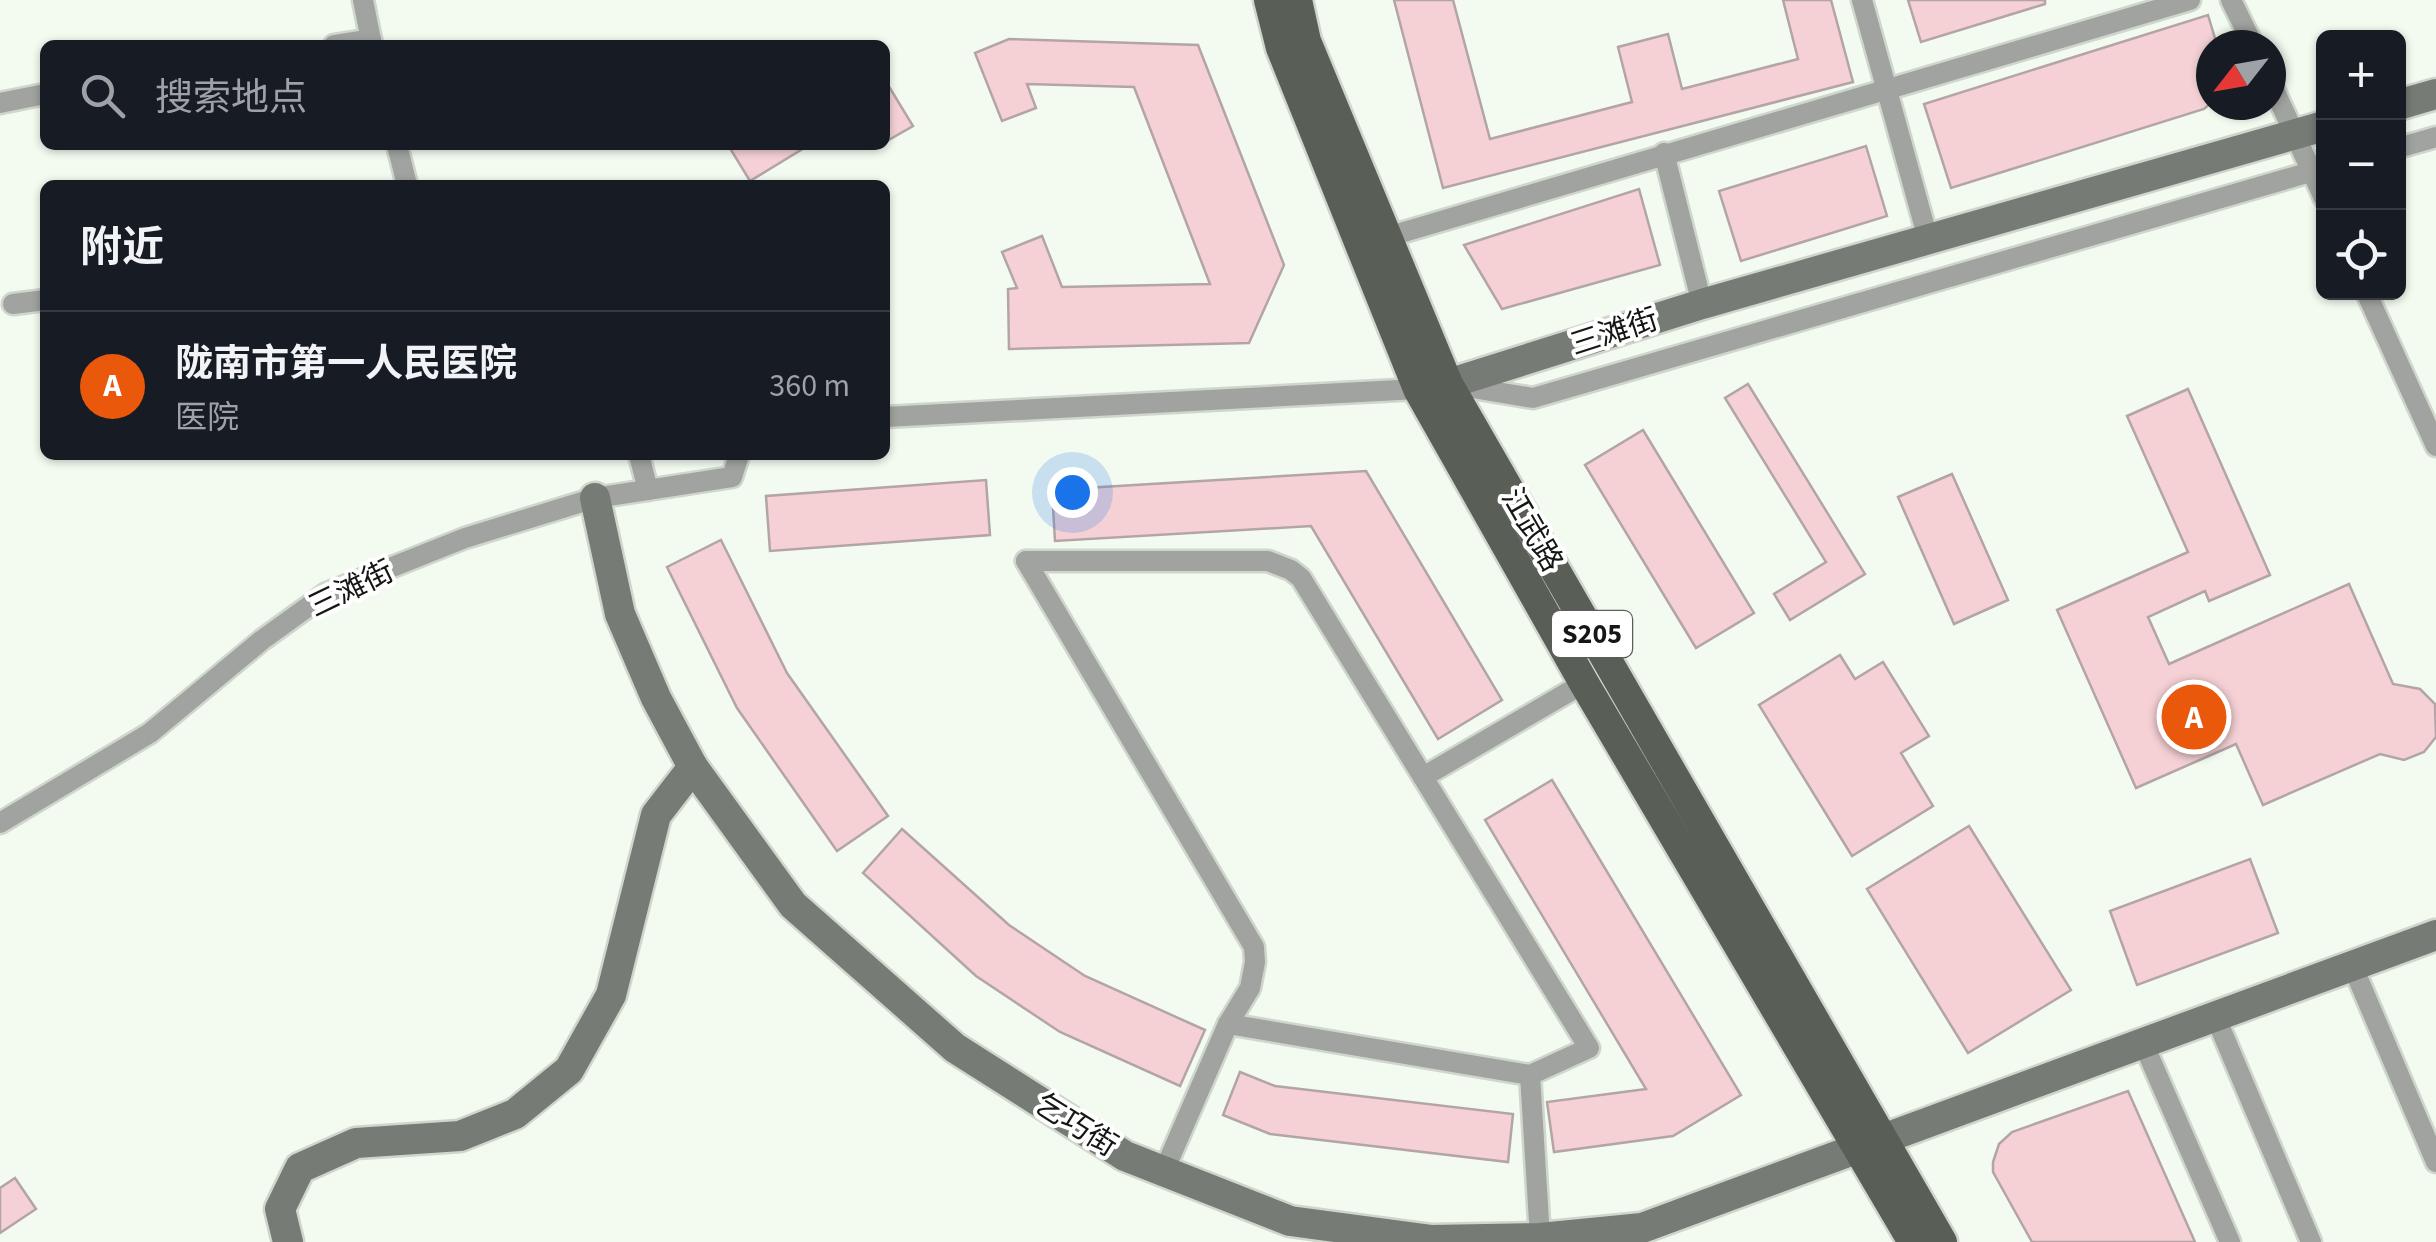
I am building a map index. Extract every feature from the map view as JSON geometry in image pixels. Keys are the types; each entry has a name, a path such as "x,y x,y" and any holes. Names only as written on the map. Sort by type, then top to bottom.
{"main road":[{"name":"江武路","path":"1269,0 1281,48 1433,386 1584,683 1871,1145 1942,1242"},
{"name":"江武路","path":"1297,0 1306,41 1386,237 1433,386 1871,1145 1913,1242"}],"street":[{"path":"362,0 372,40"},
{"path":"1862,0 1928,240"},
{"path":"1386,237 2190,0"},
{"path":"2231,0 2246,30"},
{"path":"2406,103 2436,94"},
{"path":"0,102 40,95"},
{"path":"2286,101 2310,130 2316,160"},
{"name":"三滩街","path":"890,417 1433,386 1702,304 2310,130"},
{"path":"2406,146 2436,137"},
{"path":"398,150 406,180"},
{"path":"1664,153 1702,304"},
{"path":"1433,386 1534,398 2316,171"},
{"path":"2370,300 2436,446"},
{"path":"14,304 40,301"},
{"path":"640,460 648,490"},
{"name":"三滩街","path":"0,823 150,733 262,640 327,594 465,538 595,498 732,477 738,460"},
{"name":"乞巧街","path":"595,498 620,614 656,698 693,767 792,905 955,1048 1125,1156 1290,1221 1432,1241 1540,1238 1642,1228 2436,935"},
{"path":"1164,1171 1228,1024 1250,988 1254,947 1026,561 1268,561 1291,570 1308,588 1588,1048 1530,1074 1228,1024"},
{"path":"1423,776 1584,683"},
{"path":"288,1242 280,1210 300,1168 356,1143 460,1136 515,1114 569,1070 611,995 656,815 693,767"},
{"path":"2354,968 2436,1162"},
{"path":"2216,1018 2312,1242"},
{"path":"2144,1045 2230,1242"},
{"path":"1530,1074 1540,1238"}],"building":[{"path":"1394,0 1453,0 1490,139 1632,102 1618,47 1668,34 1682,89 1798,59 1783,0 1831,0 1853,82 1443,188"},
{"path":"1908,0 2045,0 2045,4 1921,42"},
{"path":"2208,15 2212,30 2196,30 2196,111 1951,188 1924,104"},
{"path":"1009,39 1198,45 1284,265 1249,343 1009,349 1008,289 1017,288 1002,252 1042,236 1062,287 1210,284 1134,87 1027,84 1036,108 1002,121 975,53"},
{"path":"890,88 913,126 890,139"},
{"path":"1866,146 1887,216 1741,261 1719,191"},
{"path":"731,150 801,150 752,180"},
{"path":"1639,189 1660,265 1502,309 1464,245"},
{"path":"1748,384 1865,574 1790,620 1774,594 1826,562 1725,398"},
{"path":"2188,389 2270,575 2209,601 2205,591 2148,617 2169,664 2349,584 2393,684 2420,689 2435,704 2436,737 2424,752 2404,760 2380,754 2263,805 2236,744 2136,788 2057,610 2188,552 2127,416"},
{"path":"1643,430 1754,613 1696,648 1585,465"},
{"path":"1366,471 1502,700 1438,739 1311,526 1055,541 1052,490"},
{"path":"1952,474 2008,600 1954,624 1898,497"},
{"path":"986,480 990,535 770,551 766,496"},
{"path":"721,540 787,673 888,816 837,851 737,708 667,567"},
{"path":"1840,655 1855,679 1883,662 1929,736 1901,753 1933,806 1852,856 1759,705"},
{"path":"1552,780 1741,1095 1673,1136 1554,1152 1547,1102 1646,1089 1485,820"},
{"path":"1969,826 2071,990 1968,1053 1867,889"},
{"path":"902,829 1009,925 1085,976 1205,1030 1180,1086 1060,1032 976,976 863,873"},
{"path":"2250,859 2278,933 2137,985 2110,911"},
{"path":"1240,1072 1275,1086 1513,1114 1508,1162 1270,1134 1223,1115"},
{"path":"2128,1091 2195,1242 2032,1242 1993,1172 1999,1144 2012,1132"},
{"path":"15,1178 36,1209 0,1233 0,1188"}],"place":[{"name":"陇南市第一人民医院","path":"2194,717"}]}
